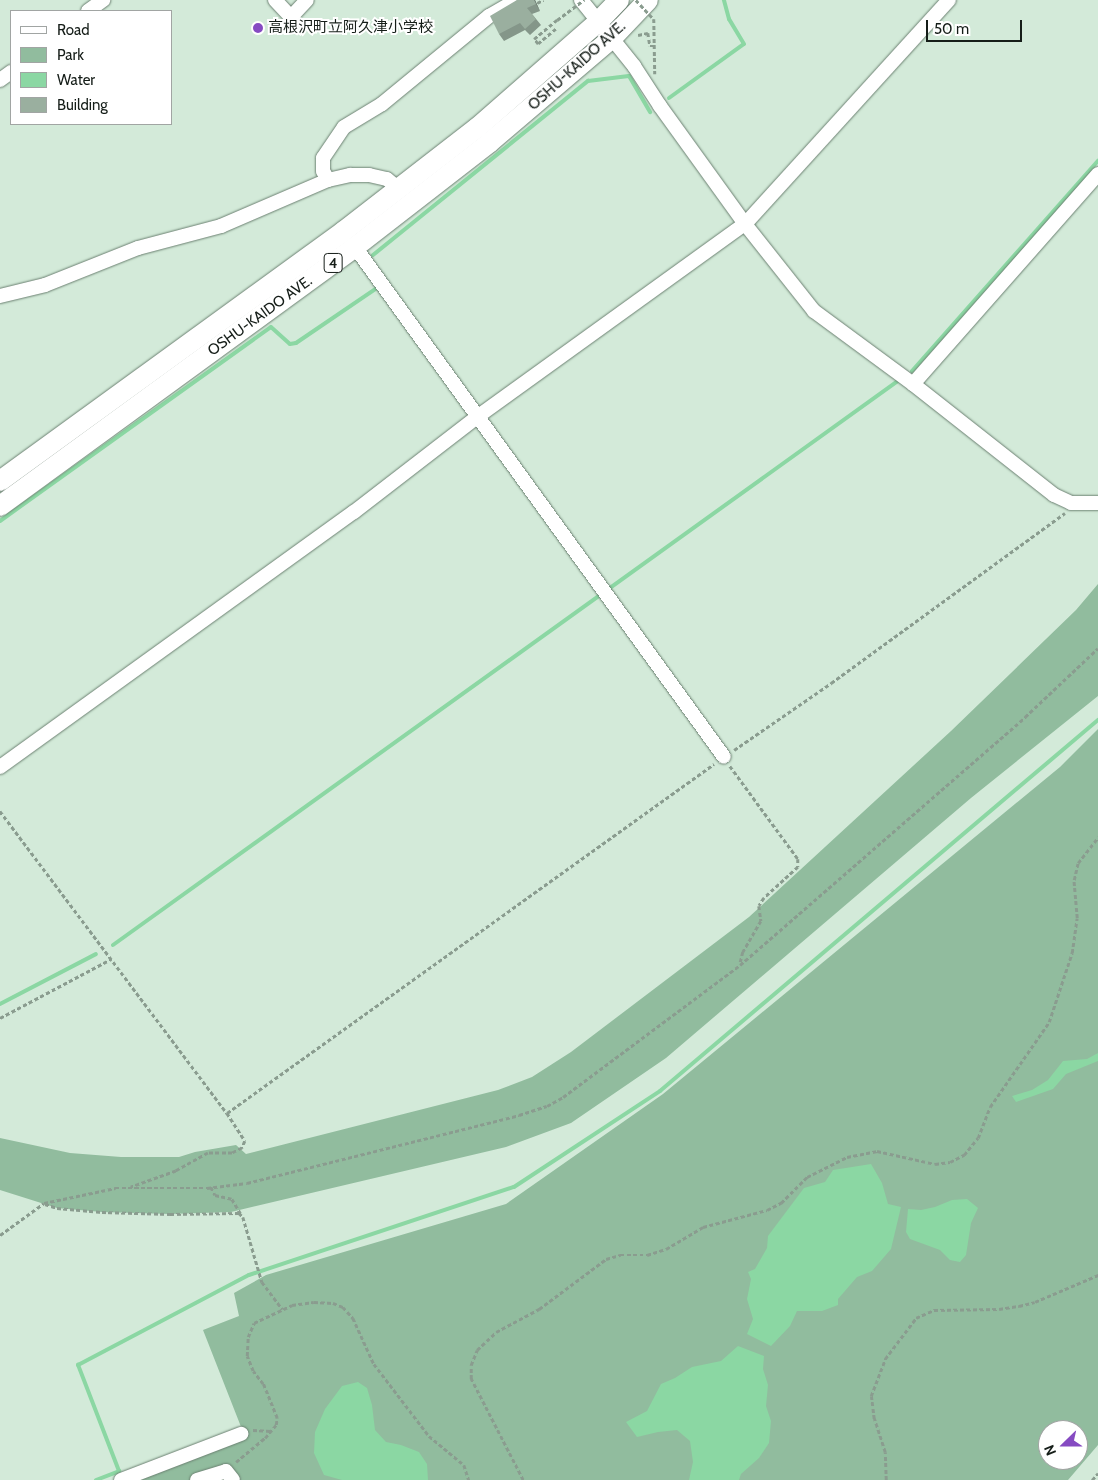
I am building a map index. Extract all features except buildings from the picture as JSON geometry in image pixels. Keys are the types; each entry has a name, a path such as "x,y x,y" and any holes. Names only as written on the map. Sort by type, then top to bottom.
{"highway":[{"name":"OSHU-KAIDO AVE.","path":"0,481 344,232 477,128 598,22 619,0"},
{"name":"OSHU-KAIDO AVE.","path":"0,506 355,247 489,143 612,38 648,0"}],"street":[{"path":"89,10 103,0"},
{"path":"275,0 290,17 307,0"},
{"path":"328,180 323,172 323,158 344,127 382,104 489,16 517,0"},
{"path":"582,0 612,38 745,224 814,311 914,384 1054,495 1071,503 1098,503"},
{"path":"0,767 354,512 477,417 745,224 949,0"},
{"path":"914,384 1098,174"},
{"path":"0,296 45,286 138,248 221,226 328,180 350,175 369,175 387,179 399,189"},
{"path":"355,247 724,757"},
{"path":"121,1480 241,1434"},
{"path":"197,1480 229,1475"}],"path":[{"path":"537,3 544,0"},
{"path":"556,30 538,44 534,39 582,0"},
{"path":"636,0 654,19 655,74"},
{"path":"638,35 648,33 650,46 654,46"},
{"path":"227,1113 1064,516 1071,503"},
{"path":"0,1235 44,1203 115,1188 211,1187 261,1180 519,1115 547,1106 563,1097 740,965 1025,717 1098,648"},
{"path":"724,757 798,858 798,867 764,898 759,906 761,921 743,952 740,965"},
{"path":"0,810 227,1113 245,1141 242,1148 232,1153 208,1153 176,1171 130,1188"},
{"path":"523,1480 472,1379 471,1365 477,1350 496,1332 538,1309 606,1259 620,1255 647,1255 666,1249 703,1226 767,1210 781,1203 807,1177 847,1158 877,1151 935,1164 950,1162 964,1155 978,1138 990,1107 1049,1022 1072,952 1077,918 1074,880 1078,863 1098,837"},
{"path":"0,1018 112,959"},
{"path":"211,1187 215,1195 232,1199 242,1215 262,1282 282,1309"},
{"path":"44,1203 57,1208 102,1212 170,1214 239,1212 242,1215"},
{"path":"886,1480 885,1452 874,1419 871,1396 884,1359 916,1318 934,1310 999,1309 1036,1302 1098,1275"},
{"path":"229,1475 276,1425 275,1410 263,1384 253,1371 246,1347 254,1323 292,1305 314,1302 333,1303 344,1307 353,1318 369,1356 379,1371 429,1436 464,1464 469,1480"},
{"path":"241,1434 256,1430 271,1431"},
{"path":"1092,1480 1098,1473"}],"green space":[{"path":"1098,584 1098,696 971,798 666,1058 571,1123 506,1147 231,1212 170,1214 102,1212 57,1208 0,1190 0,1138 70,1153 121,1157 179,1157 195,1152 236,1145 246,1154 498,1090 532,1077 571,1052 749,917 951,731 1076,610"},
{"path":"1098,729 1098,1445 1088,1457 1088,1420 1038,1420 1038,1470 1077,1470 1068,1480 136,1480 245,1437 203,1330 239,1316 234,1293 266,1275 506,1204 663,1094 1060,767"}],"water":[{"path":"1098,1053 1098,1061 1066,1074 1053,1089 1016,1102 1012,1096 1032,1090 1048,1080 1063,1061 1087,1059"},
{"path":"871,1164 882,1183 888,1204 901,1207 891,1249 872,1271 857,1277 838,1299 838,1305 822,1311 797,1311 790,1326 771,1346 747,1334 753,1319 747,1299 751,1279 748,1272 755,1269 767,1248 768,1236 804,1188 825,1182 833,1170"},
{"path":"967,1199 978,1208 971,1223 966,1255 960,1262 950,1260 940,1250 910,1239 906,1232 908,1209 921,1210 952,1200"},
{"path":"738,1346 764,1356 763,1369 768,1385 766,1406 771,1421 769,1443 759,1458 741,1474 739,1480 689,1480 693,1462 690,1441 677,1430 637,1437 626,1422 647,1411 661,1384 692,1367 721,1361"},
{"path":"358,1382 367,1388 372,1405 375,1430 386,1442 419,1452 427,1464 428,1480 342,1480 324,1475 314,1453 315,1432 325,1409 342,1386"}],"waterway":[{"path":"669,98 744,44 729,19 724,0"},
{"path":"373,255 588,81 629,76 650,112"},
{"path":"912,371 1098,161"},
{"path":"0,521 271,327 290,344 296,343 377,288"},
{"path":"113,945 898,381"},
{"path":"96,1480 119,1471 78,1365 249,1275 514,1187 660,1091 1098,720"},
{"path":"0,1004 96,954"}],"place":[{"name":"高根沢町立阿久津小学校","path":"258,28"}]}
